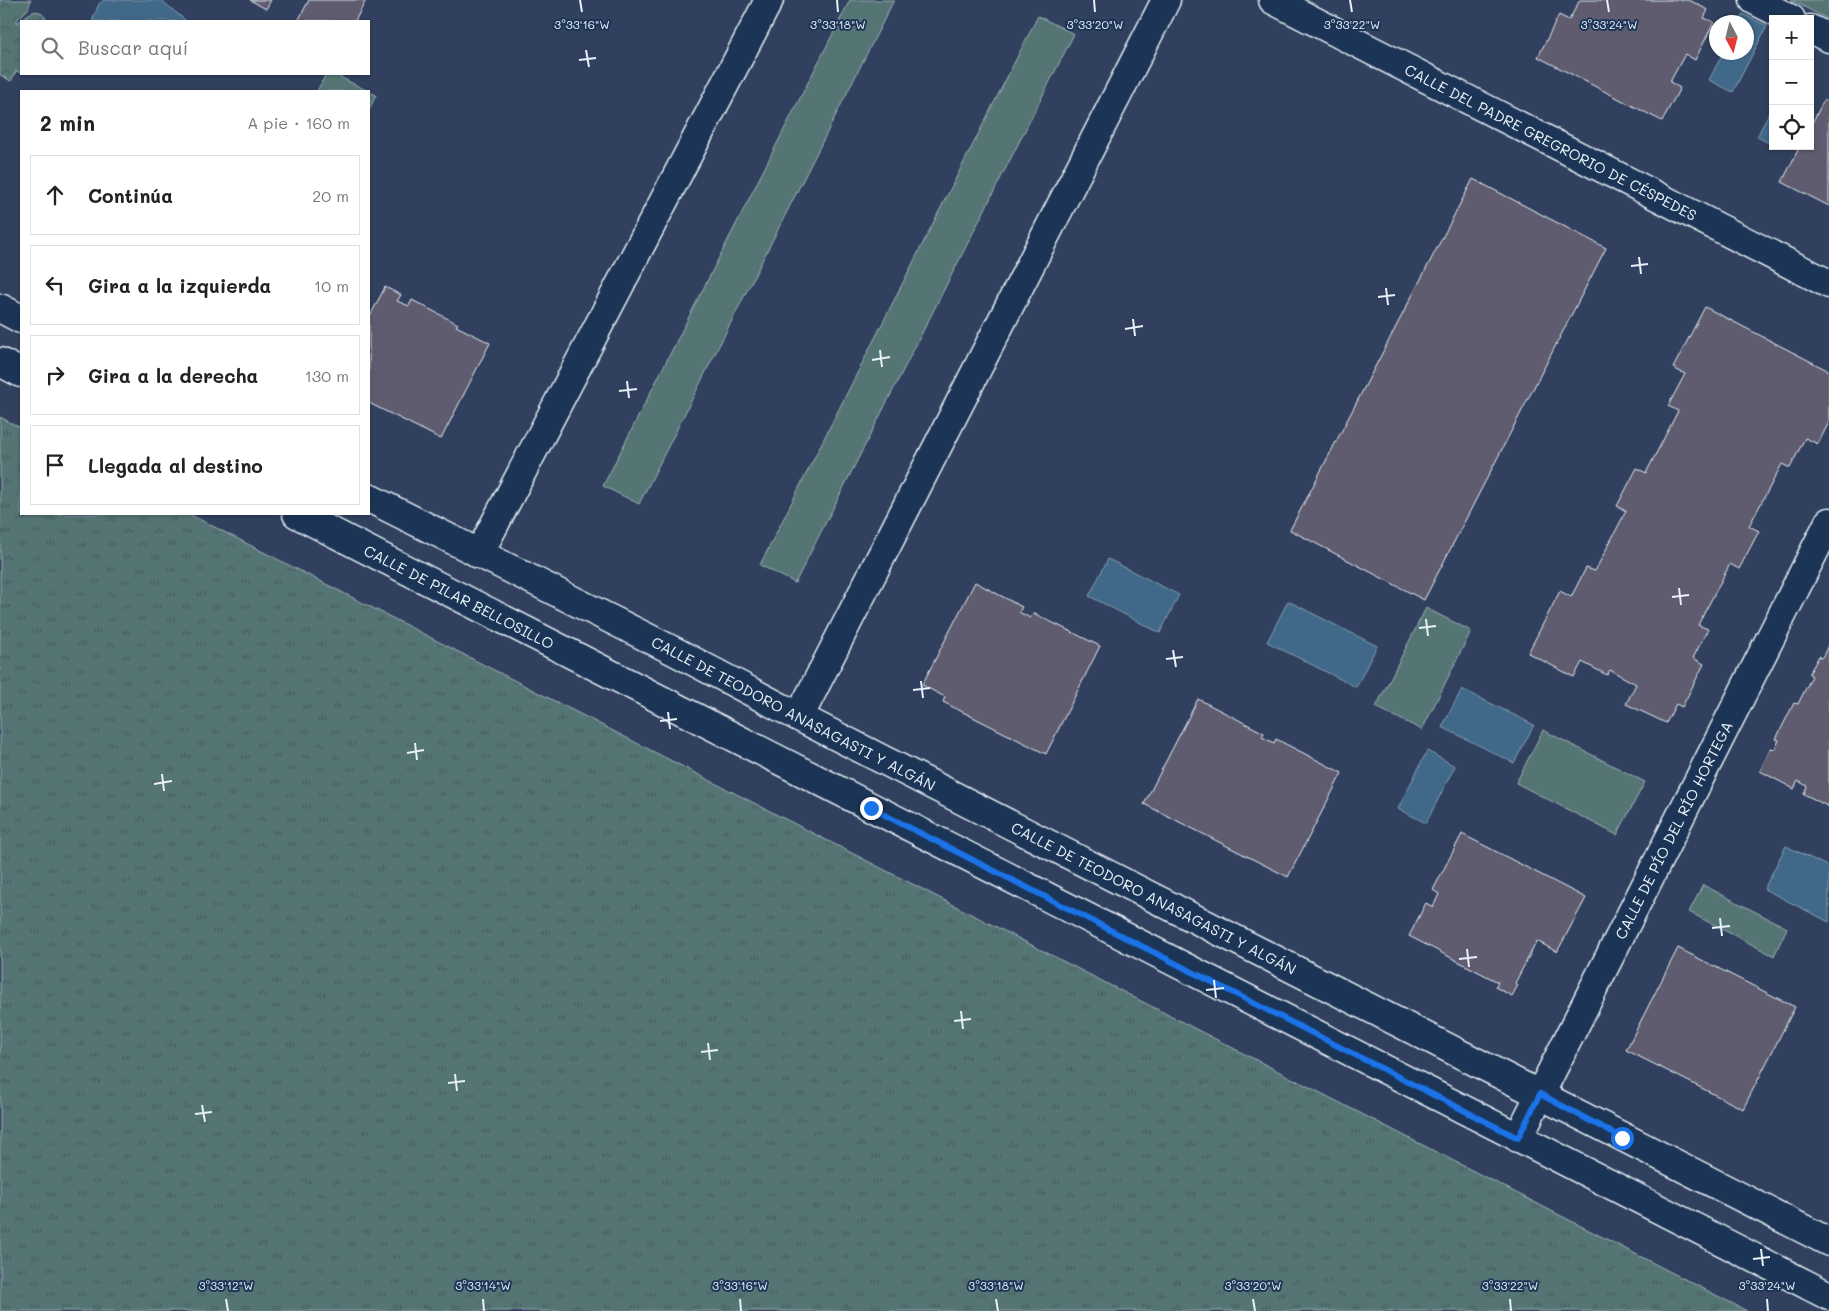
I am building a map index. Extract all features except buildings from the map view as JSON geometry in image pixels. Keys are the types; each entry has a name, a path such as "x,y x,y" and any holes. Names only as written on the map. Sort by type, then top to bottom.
{"street":[{"path":"370,499 479,554 769,0"},
{"path":"799,717 1166,0"},
{"name":"CALLE DEL PADRE GREGRORIO DE CÉSPEDES","path":"1273,0 1829,284"},
{"path":"1754,0 1783,15"},
{"path":"1814,31 1829,38"},
{"path":"0,308 20,318"},
{"path":"0,362 20,372"},
{"name":"CALLE DE PILAR BELLOSILLO","path":"299,515 1518,1138"},
{"name":"CALLE DE PÍO DEL RÍO HORTEGA","path":"1518,1138 1829,522"},
{"name":"CALLE DE TEODORO ANASAGASTI Y ALGÁN","path":"479,554 674,650 799,717 1829,1242"},
{"path":"1518,1138 1829,1296"}],"green space":[{"path":"0,0 31,0 28,9 17,20 17,23 20,21 20,73 16,71 11,81 0,75"},
{"path":"850,0 894,0 639,504 603,486"},
{"path":"1791,0 1829,0 1829,20"},
{"path":"37,11 46,20 21,20"},
{"path":"1038,16 1074,34 795,583 760,565"},
{"path":"325,75 336,75 366,90 318,90"},
{"path":"370,92 376,95 370,108"},
{"path":"0,417 20,427 20,515 191,515 1747,1311 0,1311"},
{"path":"1426,608 1471,631 1422,730 1376,707"},
{"path":"1543,730 1645,782 1617,835 1516,783"},
{"path":"1703,885 1787,928 1774,956 1689,912"}],"water":[{"path":"104,0 161,0 185,20 92,20 99,4"},
{"path":"1754,20 1767,26 1754,51"},
{"path":"1719,60 1749,60 1733,92 1709,80"},
{"path":"1769,113 1769,143 1757,137"},
{"path":"1108,559 1179,595 1160,633 1089,596"},
{"path":"1288,601 1377,646 1356,687 1267,642"},
{"path":"1462,689 1534,725 1514,763 1442,727"},
{"path":"1427,751 1455,766 1426,823 1398,809"},
{"path":"1786,846 1829,867 1829,922 1764,889"}],"route":[{"path":"871,808 1518,1138 1540,1094 1622,1138"}]}
